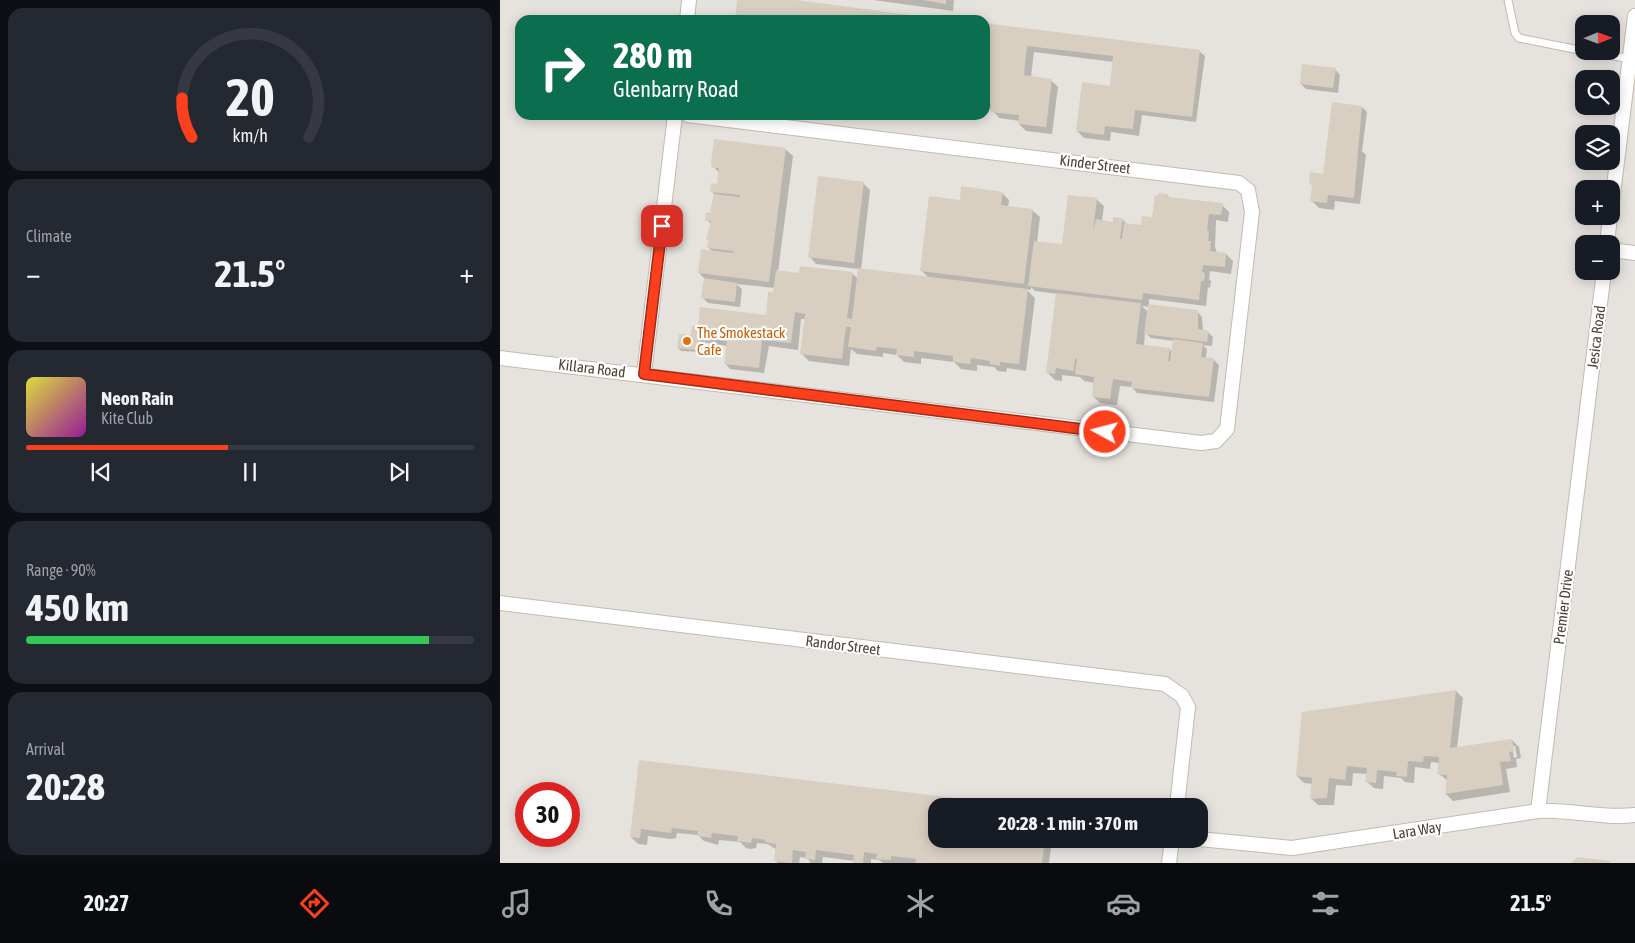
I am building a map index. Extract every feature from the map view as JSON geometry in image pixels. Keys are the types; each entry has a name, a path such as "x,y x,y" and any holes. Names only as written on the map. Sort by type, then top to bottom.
{"street":[{"path":"687,15 689,0"},
{"path":"1615,180 1635,16"},
{"path":"644,374 674,120"},
{"name":"Kinder Street","path":"729,120 1239,182 1250,195 1252,212 1229,424 1219,439"},
{"path":"1620,251 1635,253"},
{"name":"Jesica Road","path":"1588,403 1603,280"},
{"name":"Killara Road","path":"500,358 1201,443 1219,439"},
{"name":"Premier Drive","path":"1538,811 1588,403"},
{"name":"Randor Street","path":"500,603 1165,684 1182,696 1188,707 1178,798"},
{"name":"Lara Way","path":"1208,840 1292,848 1538,811 1562,811 1623,817 1635,815"},
{"path":"1169,863 1171,848"}],"lane":[{"path":"1508,0 1514,28 1519,38 1575,48"},
{"path":"1620,57 1630,59"}],"shaded area":[{"path":"500,0 1635,0 1635,863 500,863"}],"building":[{"path":"737,0 797,0 910,15 736,15"},
{"path":"923,0 946,0 946,4"},
{"path":"990,24 1200,50 1192,117 1135,110 1133,129 1105,126 1104,135 1076,131 1082,82 1110,86 1113,56 1027,46 1024,75 1052,79 1046,127 1018,124 1019,115 990,112"},
{"path":"1302,64 1336,68 1333,88 1300,84"},
{"path":"1332,102 1362,106 1354,198 1328,195 1327,203 1310,201 1312,186 1309,182 1310,172 1323,174"},
{"path":"714,139 786,148 769,282 698,273 701,249 733,253 733,251 707,248 708,240 706,239 711,221 705,220 706,212 712,213 710,211 714,194 740,197 740,195 710,192 711,183 717,184 719,168 712,168 711,163"},
{"path":"818,176 864,182 854,263 808,257"},
{"path":"961,186 1003,192 1001,205 1033,209 1024,284 920,271 929,196 960,200"},
{"path":"1158,193 1168,194 1167,197 1223,203 1221,215 1209,214 1207,231 1209,231 1208,241 1211,241 1210,251 1226,253 1225,267 1203,265 1202,272 1205,273 1204,281 1201,281 1199,300 1143,293 1142,300 1028,286 1034,241 1062,244 1068,195 1097,198 1093,232 1096,219 1113,222 1113,217 1123,218 1120,238 1122,239 1124,223 1141,225 1142,216 1152,217 1155,195 1158,196"},
{"path":"800,266 853,272 847,318 852,319 858,268 1028,289 1019,364 1000,362 1000,366 990,364 990,361 971,358 970,364 953,362 953,356 914,351 914,357 896,355 897,349 877,347 876,351 848,347 851,327 846,327 842,359 800,354 805,314 795,312 791,343 762,340 759,368 724,364 727,340 700,337 699,350 677,348 679,334 691,335 692,326 698,327 700,307 766,315 768,292 773,292 776,270 799,273"},
{"path":"704,278 737,283 735,302 701,298"},
{"path":"1056,293 1141,303 1136,344 1170,348 1168,361 1170,361 1173,339 1203,343 1201,357 1214,358 1209,397 1131,388 1132,382 1113,379 1110,399 1092,397 1094,377 1075,374 1077,359 1075,358 1074,371 1056,368 1055,374 1046,373"},
{"path":"1148,304 1198,310 1198,329 1209,331 1207,342 1144,334"},
{"path":"1456,690 1450,748 1512,739 1514,751 1509,752 1511,761 1500,762 1503,785 1445,794 1447,775 1437,774 1439,757 1424,756 1423,762 1408,761 1407,777 1396,776 1397,772 1377,770 1376,783 1365,782 1367,768 1347,766 1345,780 1329,778 1327,798 1310,799 1312,778 1296,776 1302,712"},
{"path":"639,760 955,798 928,798 928,848 1044,848 1042,863 915,863 916,859 891,856 891,860 876,859 877,854 864,852 863,863 853,863 854,855 816,850 815,860 805,859 806,852 793,850 792,863 788,863 774,861 776,844 765,842 765,840 752,838 751,843 737,841 738,836 712,833 711,838 697,836 698,831 672,828 671,833 641,829 640,838 630,837"},
{"path":"1577,857 1610,861 1610,863 1571,863"}],"place":[{"name":"The Smokestack Cafe","path":"687,341"}],"route":[{"path":"662,226 644,374 1105,432"}]}
